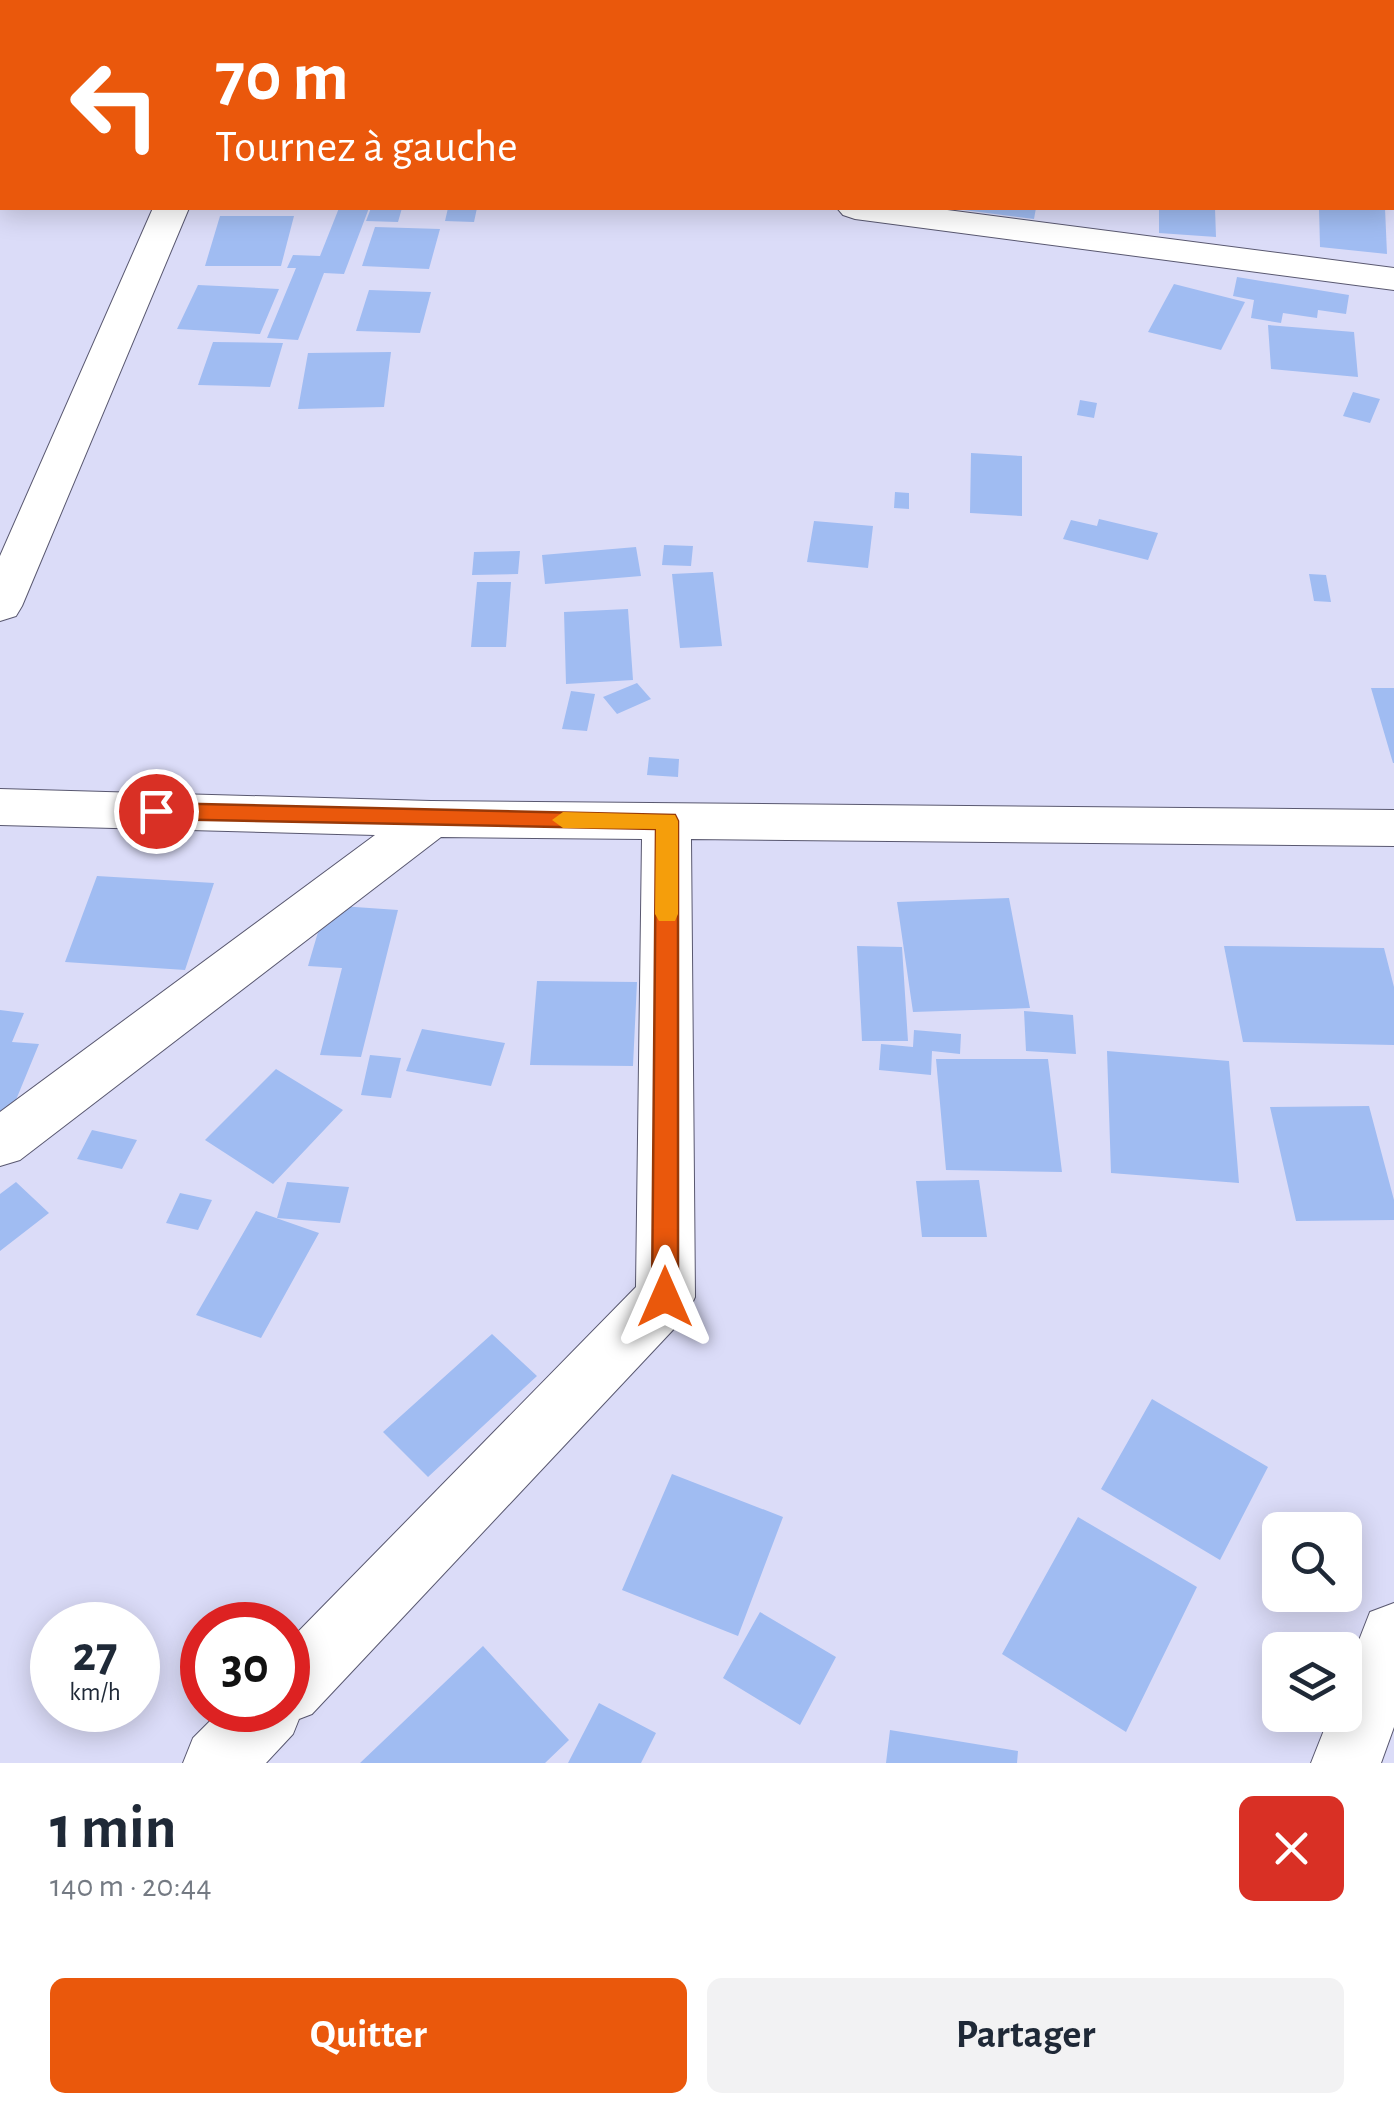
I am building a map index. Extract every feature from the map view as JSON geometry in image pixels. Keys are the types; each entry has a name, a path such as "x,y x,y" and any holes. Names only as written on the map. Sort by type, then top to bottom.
{"street":[{"path":"0,606 170,210"},
{"path":"870,210 1394,279"},
{"path":"0,807 431,819 1394,828"},
{"path":"0,1142 431,819"},
{"path":"310,1667 665,1297 667,821"},
{"path":"1346,1763 1394,1636"},
{"path":"218,1763 248,1732"}],"building":[{"path":"338,210 368,210 344,274 324,273 298,340 267,338 296,268 287,268 293,255 320,256"},
{"path":"370,210 401,210 398,222 366,221"},
{"path":"448,210 477,210 474,222 445,221"},
{"path":"964,210 1036,210 1034,219"},
{"path":"1159,210 1215,210 1216,237 1159,233"},
{"path":"1319,210 1385,210 1387,254 1320,247"},
{"path":"220,216 294,216 281,266 205,266"},
{"path":"375,227 440,229 429,269 362,266"},
{"path":"1237,277 1349,295 1346,314 1318,310 1317,318 1283,313 1281,323 1251,318 1254,300 1233,296"},
{"path":"1174,284 1245,302 1221,350 1148,332"},
{"path":"198,285 279,289 260,334 177,329"},
{"path":"369,290 431,292 420,333 356,331"},
{"path":"1268,325 1354,332 1358,377 1271,369"},
{"path":"213,342 283,343 270,387 198,385"},
{"path":"391,352 384,407 298,409 308,353"},
{"path":"1353,392 1380,399 1370,423 1343,416"},
{"path":"1080,400 1097,403 1094,418 1077,415"},
{"path":"971,453 1022,456 1022,516 970,513"},
{"path":"895,492 909,493 909,509 894,508"},
{"path":"1099,519 1158,533 1148,560 1063,539 1071,520 1097,526"},
{"path":"814,521 873,526 868,568 807,562"},
{"path":"664,545 693,546 691,566 662,565"},
{"path":"636,547 641,576 545,584 542,555"},
{"path":"520,551 518,574 472,575 474,552"},
{"path":"713,572 722,646 680,648 672,574"},
{"path":"1309,574 1326,575 1331,602 1314,601"},
{"path":"477,582 511,582 506,647 471,647"},
{"path":"628,609 633,680 566,684 564,612"},
{"path":"637,683 651,699 617,714 603,697"},
{"path":"1371,688 1394,688 1394,763 1393,763"},
{"path":"571,691 595,694 587,731 562,729"},
{"path":"649,757 679,759 678,777 647,775"},
{"path":"97,876 214,883 185,970 65,962"},
{"path":"1009,898 1030,1008 913,1012 897,902"},
{"path":"326,905 398,910 361,1057 320,1055 342,968 308,966"},
{"path":"857,946 902,947 908,1041 862,1041"},
{"path":"1224,946 1384,948 1394,987 1394,1045 1243,1042"},
{"path":"537,981 637,982 633,1066 530,1065"},
{"path":"0,1010 24,1013 12,1042 39,1044 11,1112 0,1111"},
{"path":"1024,1011 1073,1015 1076,1054 1026,1051"},
{"path":"422,1029 505,1043 491,1086 406,1071"},
{"path":"914,1030 961,1034 960,1054 932,1051 931,1075 879,1070 881,1044 913,1047"},
{"path":"1107,1051 1229,1061 1239,1183 1111,1173"},
{"path":"370,1055 401,1058 391,1098 361,1095"},
{"path":"936,1059 1048,1059 1062,1172 946,1170"},
{"path":"276,1069 343,1110 273,1184 205,1140"},
{"path":"1369,1106 1394,1200 1394,1220 1296,1221 1270,1107"},
{"path":"92,1130 137,1140 122,1169 77,1159"},
{"path":"979,1180 987,1237 922,1237 916,1181"},
{"path":"16,1182 49,1213 0,1251 0,1194"},
{"path":"287,1182 349,1187 340,1223 277,1218"},
{"path":"180,1193 212,1200 198,1230 166,1223"},
{"path":"256,1211 319,1233 261,1338 196,1315"},
{"path":"492,1334 537,1376 428,1477 383,1432"},
{"path":"1152,1399 1268,1467 1220,1560 1101,1489"},
{"path":"672,1474 783,1517 738,1636 622,1590"},
{"path":"1078,1517 1197,1587 1126,1732 1002,1654"},
{"path":"760,1612 836,1657 800,1725 723,1678"},
{"path":"483,1646 569,1740 545,1763 360,1763"},
{"path":"599,1703 656,1733 641,1763 568,1763"},
{"path":"890,1730 1018,1751 1017,1763 886,1763"}],"slow traffic":[{"path":"563,820 667,821 667,914"}],"route":[{"path":"156,811 667,821 665,1297"}]}
